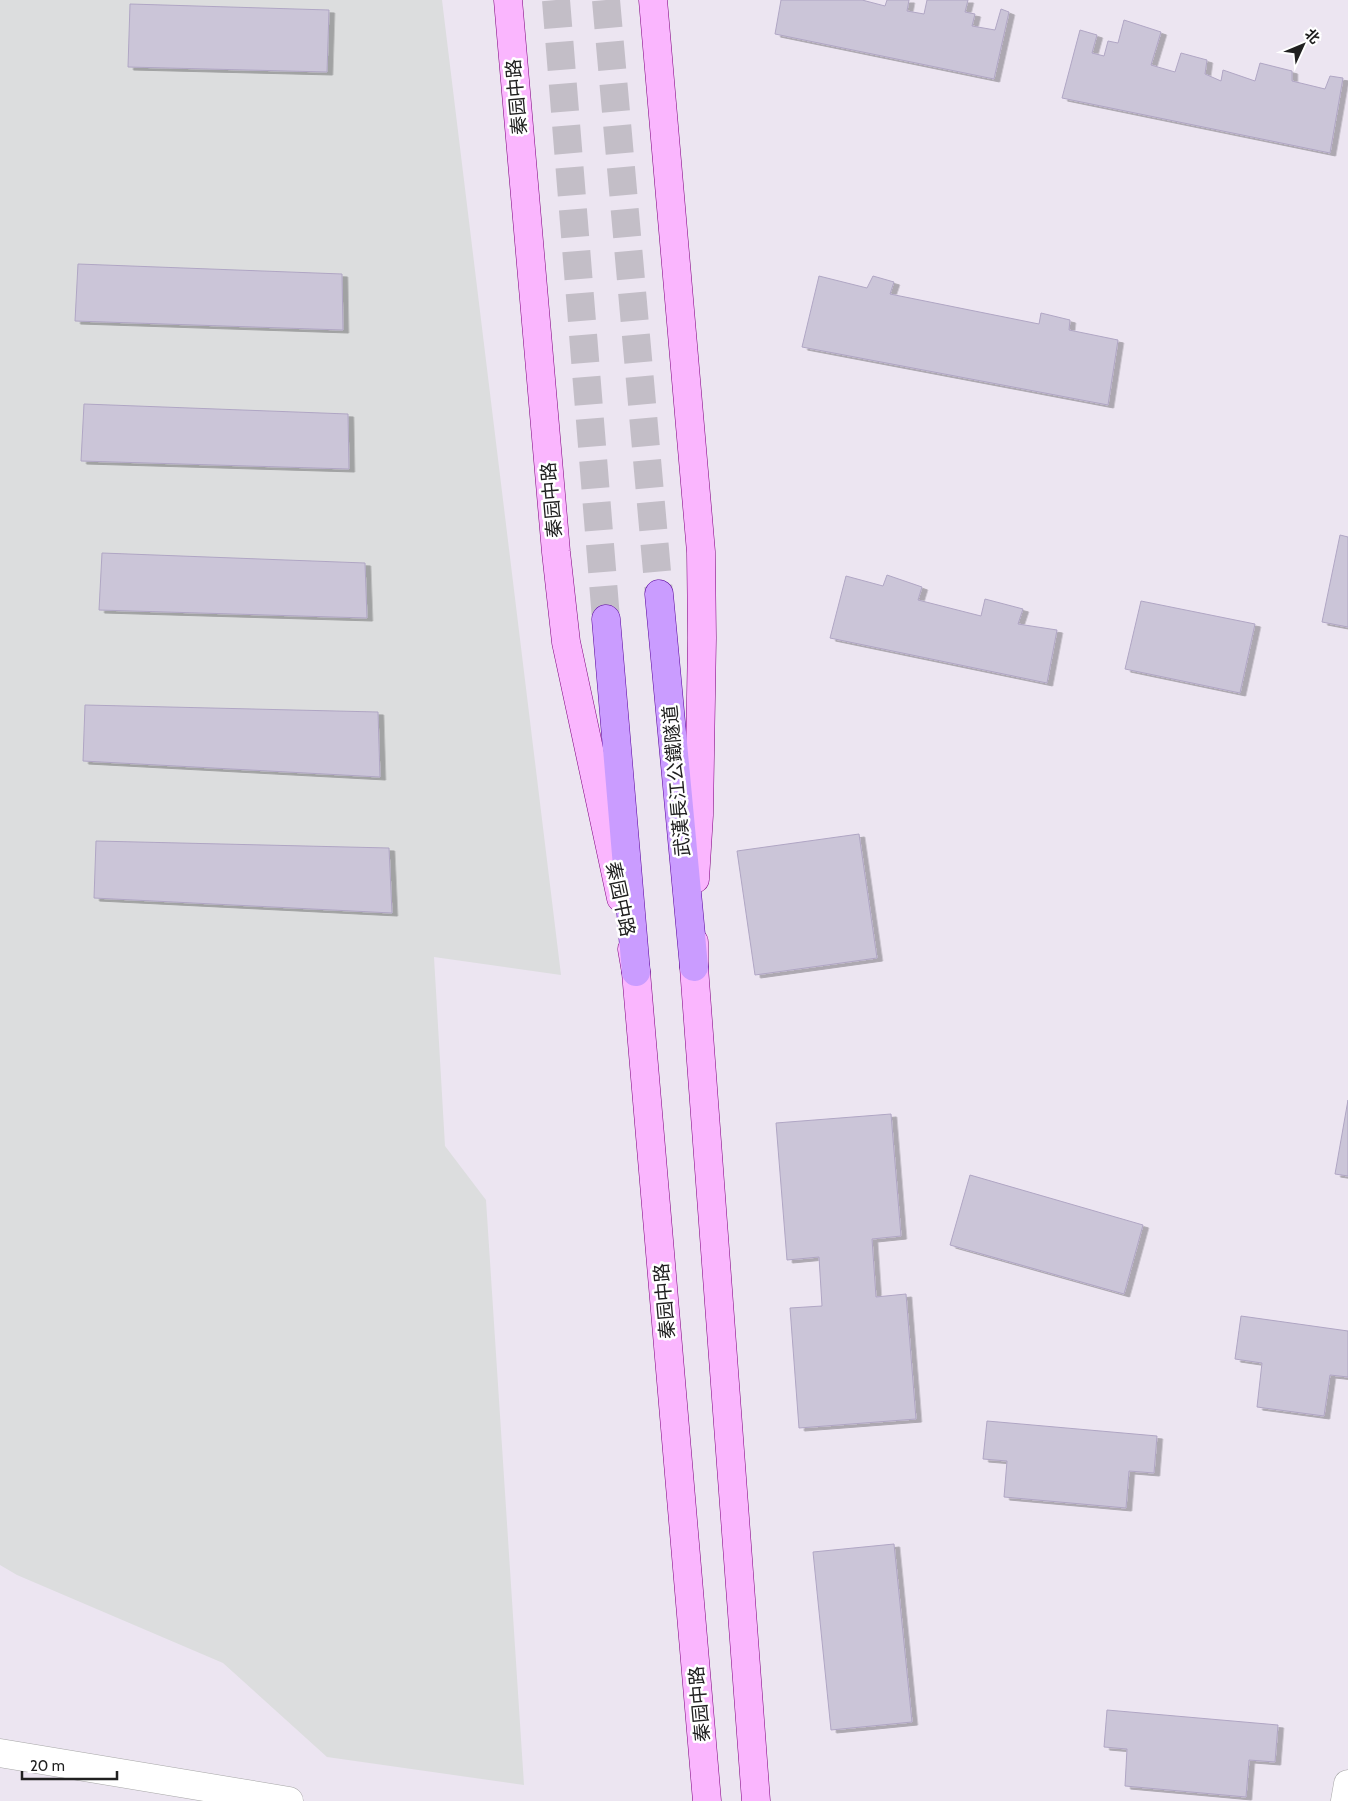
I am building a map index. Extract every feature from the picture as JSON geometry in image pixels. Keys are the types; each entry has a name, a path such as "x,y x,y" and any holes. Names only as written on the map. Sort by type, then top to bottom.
{"main road":[{"name":"秦园中路","path":"508,0 556,552 566,642 636,972 707,1801"},
{"path":"652,0 701,552 702,647 694,967 756,1801"},
{"name":"武漢長江公鐵隧道","path":"659,594 694,967"},
{"path":"606,619 636,972"}],"street":[{"path":"0,1753 289,1801"},
{"path":"1344,1801 1348,1784"}],"shaded area":[{"path":"0,0 442,0 561,975 434,957 445,1146 486,1200 524,1785 327,1757 223,1663 17,1575 0,1565"}],"building":[{"path":"781,0 862,0 885,6 887,0 909,0 907,11 924,14 927,0 968,0 965,12 975,14 972,26 995,30 1001,9 1009,12 994,79 775,34"},
{"path":"130,4 329,10 327,72 128,67"},
{"path":"1124,20 1161,32 1151,65 1175,72 1181,53 1207,60 1205,74 1221,81 1223,70 1255,81 1260,63 1292,71 1292,81 1325,89 1330,76 1343,78 1330,153 1062,98 1080,30 1097,35 1092,53 1104,56 1108,41 1118,43"},
{"path":"78,264 342,274 343,330 75,321"},
{"path":"819,276 867,288 873,276 894,282 890,294 1039,324 1041,313 1070,320 1069,330 1118,340 1108,405 802,347"},
{"path":"84,404 348,414 349,469 81,461"},
{"path":"1340,535 1348,537 1348,627 1322,622"},
{"path":"102,553 365,563 367,618 99,610"},
{"path":"887,575 922,587 918,600 981,616 985,599 1023,609 1018,624 1057,630 1047,683 830,638 846,576 883,586"},
{"path":"1141,601 1255,624 1240,693 1125,669"},
{"path":"85,705 378,712 380,777 83,761"},
{"path":"859,834 877,958 755,975 737,851"},
{"path":"96,841 389,848 392,913 94,898"},
{"path":"1348,1100 1348,1176 1335,1174"},
{"path":"891,1114 901,1236 872,1239 876,1297 906,1294 916,1419 799,1428 790,1308 822,1306 819,1257 787,1260 776,1123"},
{"path":"970,1175 1143,1225 1124,1294 950,1245"},
{"path":"1241,1316 1348,1331 1348,1377 1330,1375 1324,1416 1257,1407 1262,1363 1235,1359"},
{"path":"987,1421 1157,1436 1154,1473 1129,1471 1126,1508 1004,1497 1007,1461 983,1459"},
{"path":"894,1544 912,1722 831,1730 813,1552"},
{"path":"1107,1710 1278,1725 1275,1762 1249,1760 1246,1797 1125,1786 1127,1749 1104,1747"}],"tunnel":[{"path":"556,0 606,619"},
{"path":"606,0 659,594"}]}
